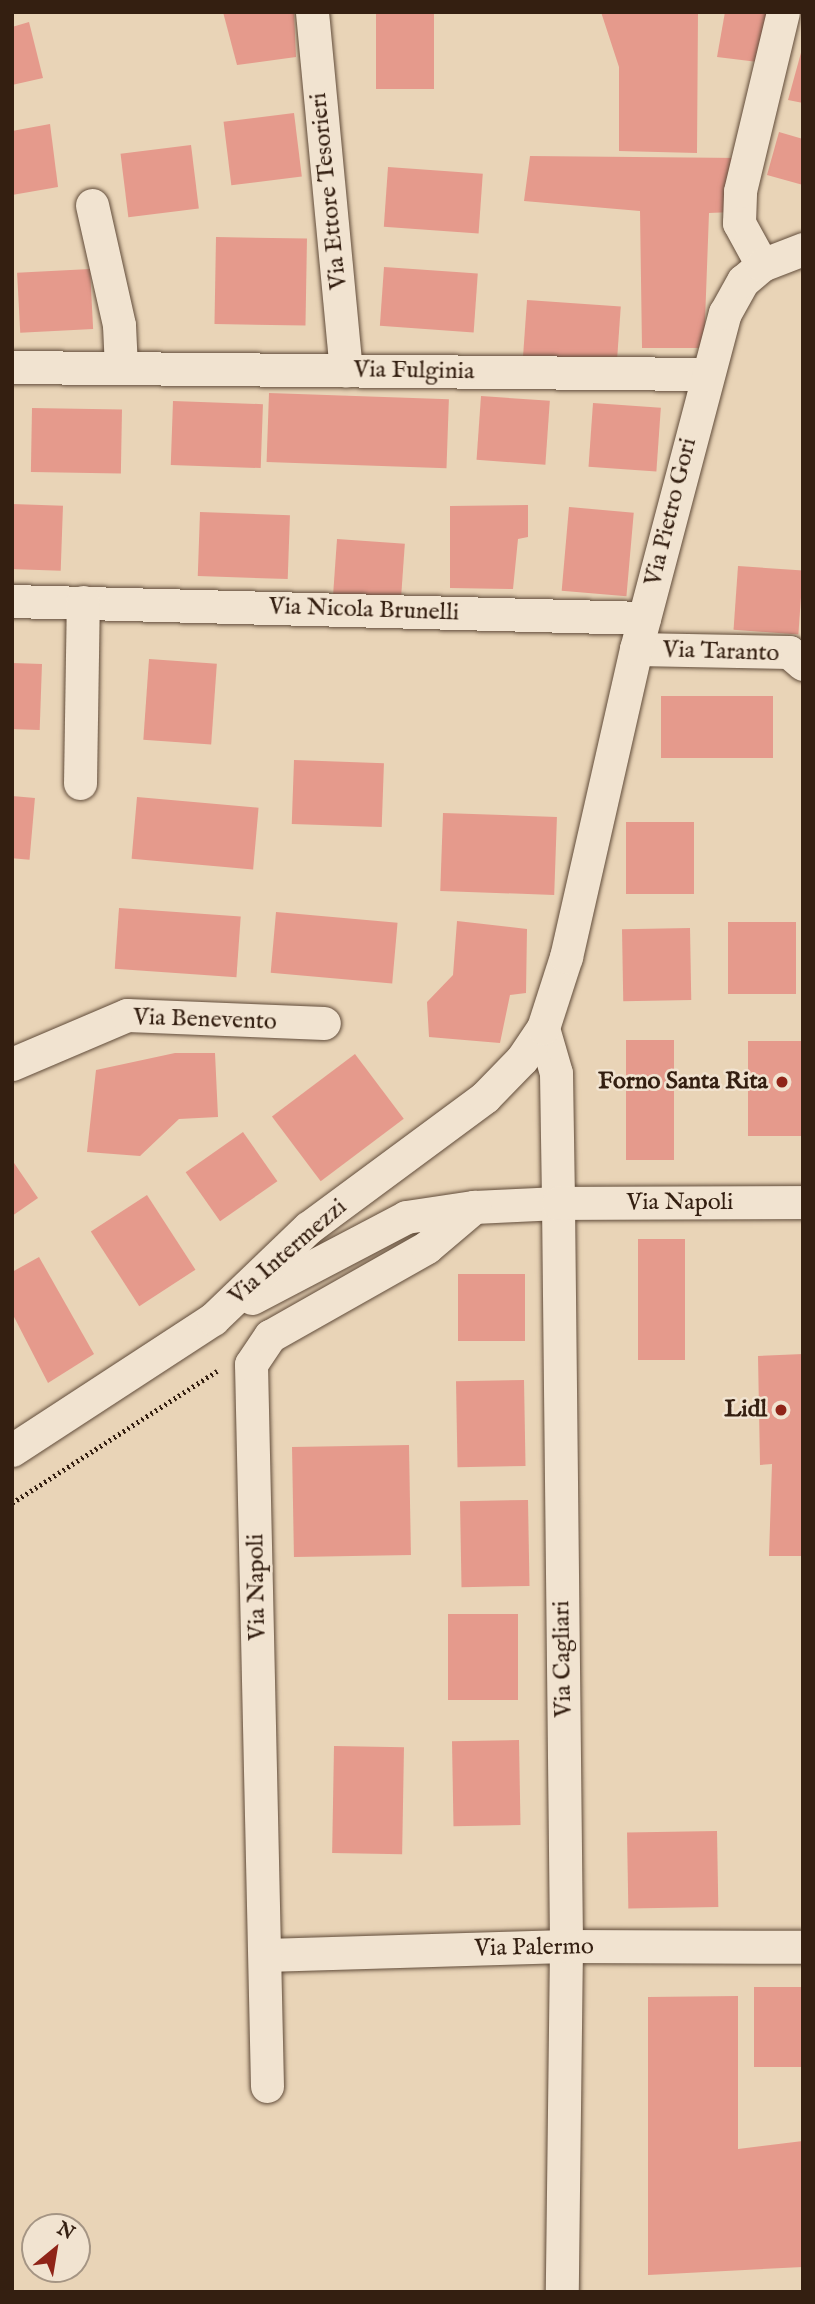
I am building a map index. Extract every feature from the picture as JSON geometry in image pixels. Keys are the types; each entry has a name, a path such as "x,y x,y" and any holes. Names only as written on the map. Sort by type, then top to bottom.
{"street":[{"name":"Via Ettore Tesorieri","path":"312,12 346,370"},
{"path":"783,12 740,191 739,223 762,265 803,249"},
{"path":"92,205 118,325 121,368"},
{"name":"Via Pietro Gori","path":"543,1028 566,957 640,634 706,373 725,313 743,281 762,265"},
{"name":"Via Fulginia","path":"12,367 706,373"},
{"name":"Via Nicola Brunelli","path":"12,601 640,634"},
{"path":"80,783 83,603"},
{"name":"Via Taranto","path":"640,634 789,652 803,664"},
{"name":"Via Benevento","path":"12,1064 127,1015 324,1023"},
{"name":"Via Cagliari","path":"543,1028 556,1073 558,1203 566,1946 562,2292"},
{"name":"Via Intermezzi","path":"12,1450 213,1319 308,1228 485,1097 522,1059 543,1028"},
{"name":"Via Napoli","path":"213,1319 406,1217 474,1207 558,1203 803,1202"},
{"name":"Via Napoli","path":"267,2087 251,1364 270,1336 427,1247 474,1207"},
{"name":"Via Palermo","path":"265,1955 566,1946 803,1947"}],"path":[{"path":"12,1503 226,1366"}],"building":[{"path":"223,12 294,12 296,57 237,65"},
{"path":"376,12 434,12 434,89 376,89"},
{"path":"601,12 698,12 697,153 619,151 619,67"},
{"path":"725,12 778,12 766,63 717,57"},
{"path":"29,22 43,78 12,85 12,27"},
{"path":"803,49 803,103 788,100"},
{"path":"294,113 302,177 231,185 224,122"},
{"path":"50,124 58,187 12,195 12,131"},
{"path":"779,132 803,139 803,185 767,175"},
{"path":"191,145 199,209 128,217 121,154"},
{"path":"530,156 740,158 732,212 709,213 704,348 642,348 640,211 524,201"},
{"path":"388,167 483,174 479,233 384,227"},
{"path":"216,237 307,239 305,326 214,324"},
{"path":"384,267 478,274 474,332 380,326"},
{"path":"90,269 93,329 20,333 17,273"},
{"path":"527,300 621,307 617,365 523,359"},
{"path":"269,393 449,399 446,468 267,462"},
{"path":"481,396 550,401 545,465 477,460"},
{"path":"173,401 263,404 261,468 171,465"},
{"path":"593,403 661,408 656,472 589,467"},
{"path":"32,408 122,410 121,474 31,472"},
{"path":"12,504 63,506 61,571 12,569"},
{"path":"528,505 528,537 518,539 513,589 450,588 450,506"},
{"path":"569,507 634,513 626,596 562,591"},
{"path":"200,512 290,515 288,579 198,576"},
{"path":"337,539 405,544 400,608 333,603"},
{"path":"738,566 803,571 798,634 734,630"},
{"path":"149,659 217,664 211,745 143,740"},
{"path":"12,663 42,664 40,730 12,729"},
{"path":"661,696 773,696 773,758 661,758"},
{"path":"294,760 384,763 382,827 292,824"},
{"path":"12,796 35,798 30,860 12,858"},
{"path":"137,797 259,808 253,869 132,859"},
{"path":"443,813 557,817 554,895 440,891"},
{"path":"626,822 694,822 694,894 626,894"},
{"path":"119,908 241,917 236,977 115,969"},
{"path":"276,912 398,923 392,983 271,973"},
{"path":"457,921 527,929 526,993 510,995 500,1043 429,1037 427,1002 453,975"},
{"path":"728,922 796,922 796,994 728,994"},
{"path":"690,928 691,1000 623,1001 622,929"},
{"path":"626,1040 674,1040 674,1160 626,1160"},
{"path":"748,1041 803,1041 803,1136 748,1136"},
{"path":"175,1053 215,1053 218,1117 179,1119 140,1156 87,1152 96,1070"},
{"path":"355,1054 404,1119 321,1181 272,1117"},
{"path":"243,1132 277,1181 220,1221 186,1172"},
{"path":"12,1160 38,1198 12,1216"},
{"path":"147,1195 195,1270 139,1306 91,1231"},
{"path":"638,1239 685,1239 685,1360 638,1360"},
{"path":"39,1257 94,1354 48,1383 12,1313 12,1272"},
{"path":"458,1274 525,1274 525,1341 458,1341"},
{"name":"Lidl","path":"803,1354 803,1556 769,1556 772,1464 760,1465 758,1356"},
{"path":"524,1380 526,1466 458,1467 456,1381"},
{"path":"409,1445 411,1555 294,1557 292,1447"},
{"path":"528,1500 530,1586 462,1587 460,1501"},
{"path":"448,1614 518,1614 518,1700 448,1700"},
{"path":"519,1740 520,1825 453,1826 452,1741"},
{"path":"334,1746 404,1747 402,1854 332,1853"},
{"path":"717,1831 718,1907 628,1909 627,1833"},
{"path":"754,1987 803,1987 803,2067 754,2067"},
{"path":"738,1996 738,2149 803,2141 803,2267 648,2275 648,1997"}],"place":[{"name":"Forno Santa Rita","path":"782,1082"},
{"name":"Lidl","path":"781,1410"}]}
